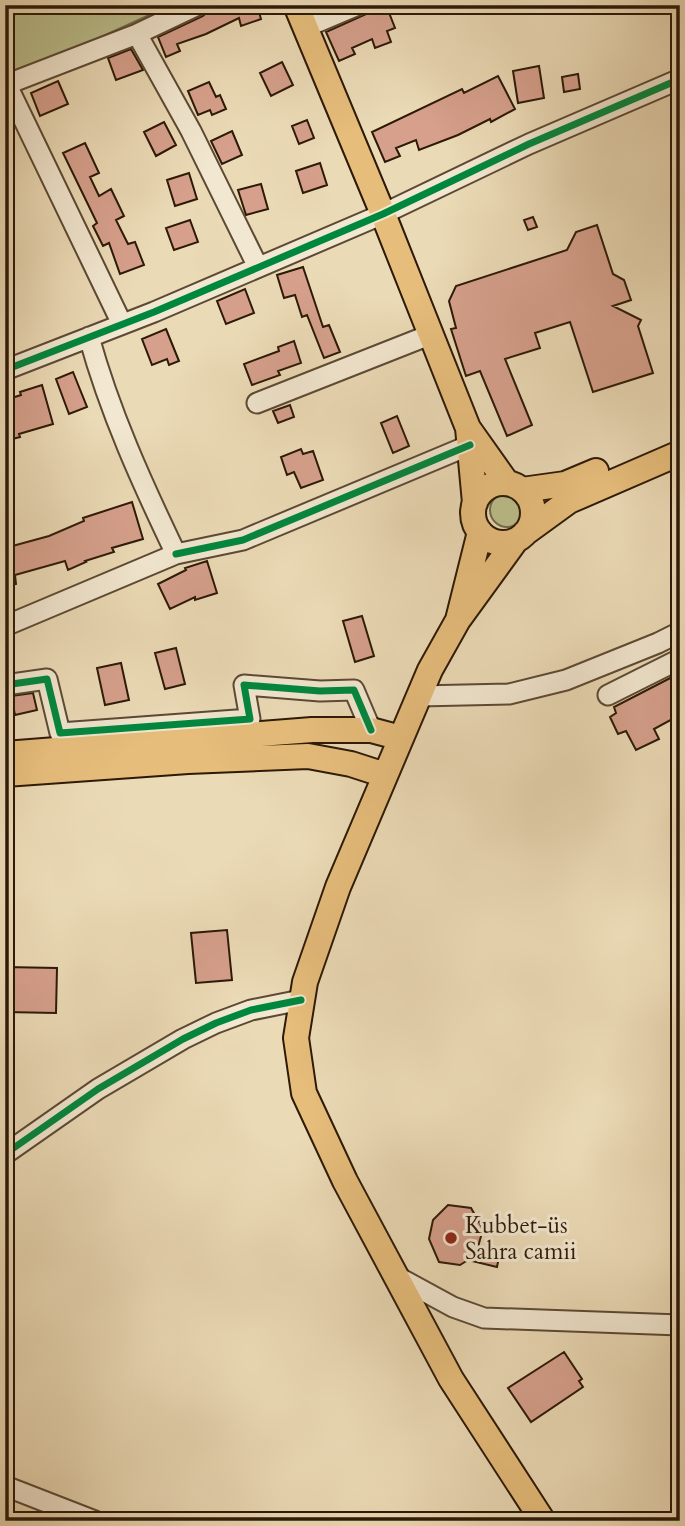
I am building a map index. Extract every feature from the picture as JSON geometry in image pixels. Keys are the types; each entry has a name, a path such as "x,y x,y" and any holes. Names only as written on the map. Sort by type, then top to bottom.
{"main road":[{"path":"301,16 432,334 469,436 475,522 480,532 495,542 505,543 521,536 569,501 680,453"},
{"path":"475,503 488,487 565,484 680,435"},
{"path":"469,436 514,487 530,500 532,520 458,620 430,670 338,887 305,982 296,1038 304,1093 345,1181 451,1379 542,1521"},
{"path":"458,620 480,532"},
{"path":"5,754 312,730 371,730 401,738"},
{"path":"5,774 188,761 309,756 351,764 385,775"}],"street":[{"path":"122,324 6,83 137,34 198,5"},
{"path":"301,16 358,5"},
{"path":"137,34 191,131 258,267"},
{"path":"5,370 122,324 383,214 529,144 680,79"},
{"path":"257,403 432,334"},
{"path":"89,337 100,379 130,457 176,554"},
{"path":"5,626 176,554 243,540 469,436"},
{"path":"419,696 509,694 566,680 680,632"},
{"path":"608,695 680,659"},
{"path":"5,685 47,679 60,733 250,719 244,685 320,691 354,690 371,730"},
{"path":"5,1154 98,1088 183,1040 216,1023 251,1010 301,1000"},
{"path":"394,1275 453,1307 484,1318 680,1325"},
{"path":"5,1486 95,1521"}],"green space":[{"path":"35,5 169,6 16,76 5,54 5,19"},
{"path":"507,493 519,498 524,510 519,522 507,527 495,522 490,510 495,498"}],"building":[{"path":"214,5 257,5 261,19 241,26 239,18 177,44 180,51 166,57 158,37 203,16"},
{"path":"386,5 395,28 387,31 391,42 375,48 372,39 352,48 355,54 339,61 326,32"},
{"path":"131,49 143,70 116,80 108,58"},
{"path":"282,62 293,85 271,96 260,73"},
{"path":"539,66 544,98 518,103 513,71"},
{"path":"578,74 580,89 564,92 562,77"},
{"path":"498,76 515,109 491,122 490,119 419,150 416,140 396,148 400,156 385,162 372,132 462,89 464,93"},
{"path":"58,81 68,104 40,116 31,93"},
{"path":"209,82 216,97 220,95 226,109 212,115 210,110 198,115 188,91"},
{"path":"307,120 314,138 299,144 292,126"},
{"path":"164,122 176,145 156,156 144,132"},
{"path":"232,131 242,155 222,164 211,141"},
{"path":"85,143 99,173 90,177 99,196 111,189 124,216 116,220 128,244 135,242 144,265 120,274 109,243 103,246 93,226 97,223 63,153"},
{"path":"320,163 327,185 303,193 296,171"},
{"path":"189,173 197,199 175,206 167,180"},
{"path":"261,184 268,209 246,215 238,190"},
{"path":"533,217 537,227 528,230 524,220"},
{"path":"190,220 198,242 174,250 166,228"},
{"path":"597,225 613,274 624,280 631,300 613,306 641,320 638,326 653,373 593,392 570,322 535,333 540,348 505,359 532,425 507,436 480,371 466,376 451,329 456,328 449,301 456,286 567,250 576,232"},
{"path":"303,267 323,327 329,325 340,352 324,358 307,315 302,317 295,295 284,298 277,275"},
{"path":"245,289 254,313 226,324 217,301"},
{"path":"166,329 179,361 169,365 167,359 152,365 142,339"},
{"path":"294,341 301,363 278,371 280,375 252,385 244,364 279,351 278,347"},
{"path":"73,372 87,407 69,414 56,379"},
{"path":"42,385 53,424 5,441 5,400"},
{"path":"290,405 294,417 278,423 273,411"},
{"path":"397,416 409,446 393,453 381,423"},
{"path":"301,449 303,454 313,451 323,480 301,488 294,472 287,475 281,457"},
{"path":"132,502 143,539 112,548 114,552 85,561 68,570 65,561 15,575 16,584 5,586 5,548 49,536 84,521 83,518"},
{"path":"207,561 217,593 195,600 195,597 170,609 158,584 186,570 185,568"},
{"path":"362,616 374,656 355,662 343,621"},
{"path":"176,648 185,684 165,689 155,653"},
{"path":"121,663 129,700 105,705 97,668"},
{"path":"680,673 680,715 654,729 659,739 636,750 626,731 618,734 610,717 616,713 614,707"},
{"path":"33,693 37,710 15,715 11,696"},
{"path":"227,930 232,980 196,983 191,933"},
{"path":"5,967 57,968 56,1013 5,1012"},
{"path":"448,1205 471,1208 483,1229 478,1247 500,1252 497,1267 468,1260 460,1265 439,1262 429,1239 433,1220"},
{"path":"564,1352 582,1379 579,1381 583,1387 531,1422 508,1388"}],"cycle path":[{"path":"5,370 154,312 383,214 529,144 680,79"},
{"path":"176,554 243,540 470,445"},
{"path":"5,685 47,679 60,733 250,719 244,685 320,691 354,690 371,730"},
{"path":"5,1154 98,1089 183,1039 251,1010 301,1000"}],"place":[{"name":"Kubbet-üs Sahra camii","path":"451,1238"}]}
